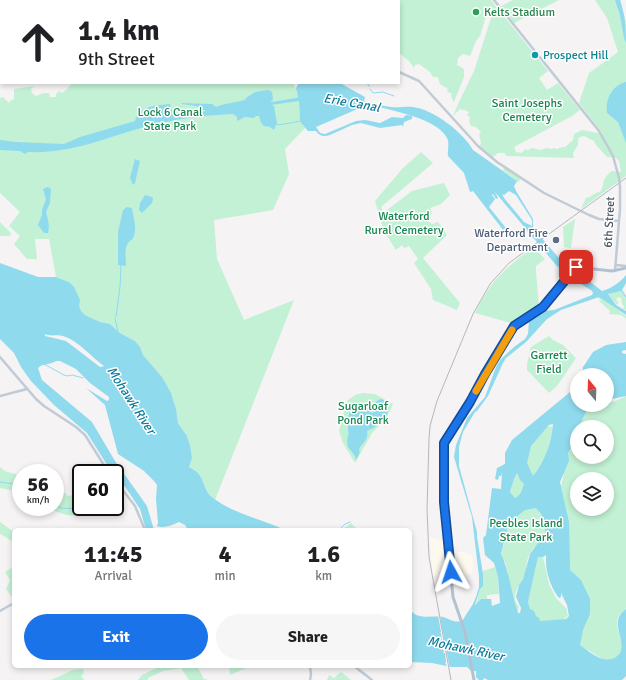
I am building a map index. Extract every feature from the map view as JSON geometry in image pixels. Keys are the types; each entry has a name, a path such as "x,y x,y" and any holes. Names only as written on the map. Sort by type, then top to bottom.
{"main road":[{"path":"474,680 466,638 453,596 444,502 444,443 470,402 514,326 543,307 575,268 615,271 626,267"}],"street":[{"name":"6th Street","path":"494,0 599,131 613,156 619,178 621,200 615,271"},
{"path":"400,72 418,81 491,158 544,193 599,219 619,221"},
{"path":"616,265 626,267"},
{"path":"0,357 40,403 76,427 85,436 103,464"},
{"path":"0,396 27,389"},
{"path":"124,492 135,506 144,528"},
{"path":"0,611 12,604"},
{"path":"310,668 312,675 310,680"},
{"path":"357,668 372,680"}],"shaded area":[{"path":"429,537 446,542 449,575 433,576"},
{"path":"451,552 462,552 472,555 473,566 471,574 453,576"}],"green space":[{"name":"Saint Josephs Cemetery","path":"400,0 491,0 548,71 539,78 547,90 558,83 580,110 572,116 514,147 516,152 522,153 525,149 528,150 532,148 540,150 565,147 573,140 574,134 582,130 603,134 579,103 589,73 618,52 607,18 595,0 620,0 626,22 626,176 581,209 586,198 600,192 608,174 612,171 621,172 619,161 616,158 607,157 594,141 584,136 580,137 578,139 578,145 573,153 574,158 506,156 505,153 498,153 493,157 480,146 481,143 479,134 481,132 476,127 471,126 469,121 470,117 467,115 469,112 460,109 453,116 474,71 494,9 487,13 480,36 476,41 470,56 463,54 458,58 457,65 464,69 464,77 454,102 451,93 447,92 448,89 440,84 438,77 433,77 430,72 419,64 415,65 414,68 409,61 400,54"},
{"path":"513,0 559,0 514,23 501,6"},
{"name":"Lock 6 Canal State Park","path":"71,84 293,84 297,92 301,118 305,128 285,149 289,174 273,210 214,220 217,259 244,320 294,300 215,500 209,494 197,472 189,467 192,458 190,445 187,436 178,423 173,399 162,377 143,355 140,347 135,341 120,333 110,324 100,322 80,311 69,282 56,277 49,239 35,239 37,259 27,259 14,244 20,236 9,226 20,212 0,193 0,98 3,97 9,103 14,99 14,89 34,86 31,89 32,93 36,96 43,93 49,93 50,97 56,97 56,94 59,91 62,93"},
{"name":"Waterford Rural Cemetery","path":"421,152 433,163 381,207 383,213 412,191 444,183 450,195 441,204 430,208 432,213 426,219 432,224 438,222 447,235 423,258 460,303 457,310 433,300 431,289 414,263 418,259 409,246 404,248 402,245 396,250 384,231 375,201 402,169"},
{"path":"504,167 521,179 517,183 517,181 503,170"},
{"path":"575,219 571,248 564,247 563,227"},
{"path":"0,222 11,233 10,236 0,236"},
{"path":"534,247 545,259 536,266 539,307 514,324 475,313 493,283 507,268"},
{"path":"621,291 626,298 626,310 623,308 624,306 621,298 618,297 616,300 619,302 617,305 609,296 609,293"},
{"path":"597,297 600,297 626,316 626,319 621,315 609,314 610,311 599,301 601,300"},
{"name":"Garrett Field","path":"549,336 553,340 563,345 576,358 557,386 549,393 527,370 527,364 531,347"},
{"name":"Sugarloaf Pond Park","path":"363,393 375,394 393,404 386,419 372,433 355,463 343,443 339,431 347,401 355,395"},
{"name":"Peebles Island State Park","path":"626,396 626,609 620,614 617,624 622,646 621,652 617,657 608,660 586,649 576,646 588,618 590,604 569,570 561,487 568,453 570,451 570,464 614,464 614,420 582,420 586,412 614,412 614,401"},
{"path":"547,427 552,427 552,430 546,458 532,478 522,454"},
{"path":"0,467 5,471 12,473 12,490 0,488"},
{"path":"517,473 520,480 524,484 520,494 515,498 510,492"},
{"path":"64,492 68,496 72,495 72,515 64,514"},
{"name":"Peebles Island State Park","path":"532,500 543,518 545,534 530,553 524,576 518,587 515,599 519,607 517,614 508,586 508,572 505,562 501,556 505,540 506,525"},
{"path":"0,522 12,531 12,541 0,534"},
{"path":"351,523 356,528 345,528"},
{"path":"538,557 543,557 549,584 556,598 566,608 568,616 562,620 540,621 530,609 528,602"},
{"path":"12,567 12,597 6,589 10,580 5,572"},
{"path":"495,567 498,577 499,594 487,595 487,599 481,599 476,606 480,588 483,586 483,571"},
{"path":"157,668 181,668 163,671 148,678 148,680 138,680 142,675"},
{"path":"181,668 198,668 204,679 208,680 189,680"},
{"path":"229,668 246,668 230,675"},
{"path":"83,669 84,673 81,676 84,680 51,680 73,670"},
{"path":"341,672 351,680 327,680 329,675 334,678"}],"water":[{"path":"615,0 620,0 622,6 625,22 626,43 620,15"},
{"path":"625,82 626,143 618,122 607,113 607,103 610,94 616,87"},
{"path":"298,84 342,84 365,97 364,101 391,107 413,107 430,112 463,136 473,150 517,181 514,186 533,219 533,228 558,257 602,291 615,285 626,275 626,283 622,290 626,298 621,291 608,294 616,305 626,311 626,315 599,297 561,310 547,319 526,342 506,358 488,396 475,412 463,432 459,447 459,466 477,532 483,574 483,586 480,589 475,605 481,599 491,599 492,606 500,603 498,577 494,563 485,555 483,538 486,535 492,488 501,489 502,473 498,480 495,479 497,468 505,464 505,453 512,440 570,392 570,412 586,412 582,420 570,420 569,461 560,482 569,522 570,570 581,580 590,599 590,614 583,630 580,645 602,659 611,659 616,657 620,652 621,646 618,620 620,614 626,609 626,676 622,680 488,680 484,678 483,680 479,680 476,677 476,671 471,671 467,667 451,667 432,663 412,662 412,612 425,617 443,617 454,621 462,621 473,604 479,587 472,517 454,457 456,445 467,418 485,397 496,367 501,359 525,339 528,334 529,321 543,311 554,310 592,295 593,293 556,265 495,192 498,198 496,199 493,194 492,195 495,199 489,207 510,233 507,235 473,191 470,192 464,173 448,156 448,140 441,131 422,119 396,111 362,103 362,107 316,127 320,133 325,134 356,121 365,120 380,123 392,117 403,118 406,115 412,116 412,119 404,122 403,127 402,125 380,128 361,123 352,125 330,135 322,136 316,131 308,131 302,124 300,120 299,101 271,105 274,106 277,123 274,130 270,127 264,126 261,123 259,116 254,118 245,117 237,121 237,117 233,114 214,115 185,118 157,124 79,147 63,150 28,152 25,154 20,151 0,150 0,140 64,144 80,137 135,121 140,112 154,106 170,104 174,118 206,111 196,106 181,103 212,104 216,107 245,100 255,92 268,90 272,92 273,100 271,102 298,97 296,88","holes":["509,191 516,195 532,220 532,226 524,222 502,194 504,195","553,424 551,438 544,458 533,476 527,463 531,446 549,425","517,473 520,480 524,484 520,494 515,498 510,492","536,508 541,514 545,525 545,533 530,554 523,579 519,585 516,597 521,608 520,613 518,613 501,554 507,524 525,510","546,555 546,566 552,586 559,598 561,597 561,593 567,605 569,616 566,619 540,621 534,611 530,609 528,602 538,557 543,557"]},
{"path":"135,159 140,161 135,183 133,185 130,178"},
{"path":"48,187 51,189 50,203 46,212 49,228 48,233 44,233 38,225 46,199 43,189"},
{"path":"145,195 152,197 153,199 152,203 142,213 139,210 140,203"},
{"path":"127,207 132,208 135,232 134,237 128,243 126,248 126,266 118,265 118,232 123,210"},
{"name":"Mohawk River","path":"0,263 38,277 56,277 69,282 74,287 80,300 79,306 85,315 100,322 110,324 120,333 135,341 140,347 143,355 162,377 171,393 176,409 178,423 187,436 190,445 192,458 189,467 200,475 210,495 230,508 280,528 187,528 185,525 179,522 165,527 157,526 157,485 144,471 118,454 105,405 86,388 107,401 109,400 109,397 90,383 76,369 60,361 40,366 38,368 42,380 92,422 117,464 106,464 87,433 54,405 31,381 21,367 14,353 0,339","holes":["45,334 61,335 80,345 104,366 100,367 66,341 45,336"]},
{"path":"626,342 626,350 622,351 622,353 626,354 626,396 614,399 614,368 583,368 593,352 606,345"},
{"path":"380,399 384,400 388,406 387,416 375,427 367,431 366,440 360,447 360,452 356,460 355,456 348,447 347,441 349,435 348,422 350,410 353,406 360,404 366,406 372,413 376,402"},
{"path":"124,474 147,506 153,528 145,528 140,509 124,486"}],"pier":[{"path":"438,615 440,615 450,669 447,668 445,663 445,653 443,653 441,643"}],"waterway":[{"name":"Erie Canal","path":"370,89 373,93 383,92 394,96"},
{"path":"277,124 279,125 301,121"},
{"path":"116,317 121,265"},
{"path":"115,319 118,331"},
{"path":"44,364 64,375 72,375 83,378"},
{"path":"0,482 12,484"},
{"path":"64,508 72,509"},
{"path":"341,528 350,522"}],"railway":[{"path":"451,680 429,557 427,509 429,439 430,426 437,401 473,314 490,284 509,263 626,178"}],"slow traffic":[{"path":"476,391 512,330"}],"place":[{"name":"Kelts Stadium","path":"476,12"},
{"name":"Prospect Hill","path":"535,55"},
{"name":"Waterford Fire Department","path":"556,240"}],"route":[{"path":"451,572 444,502 444,443 470,402 514,326 543,307 576,267"}]}
